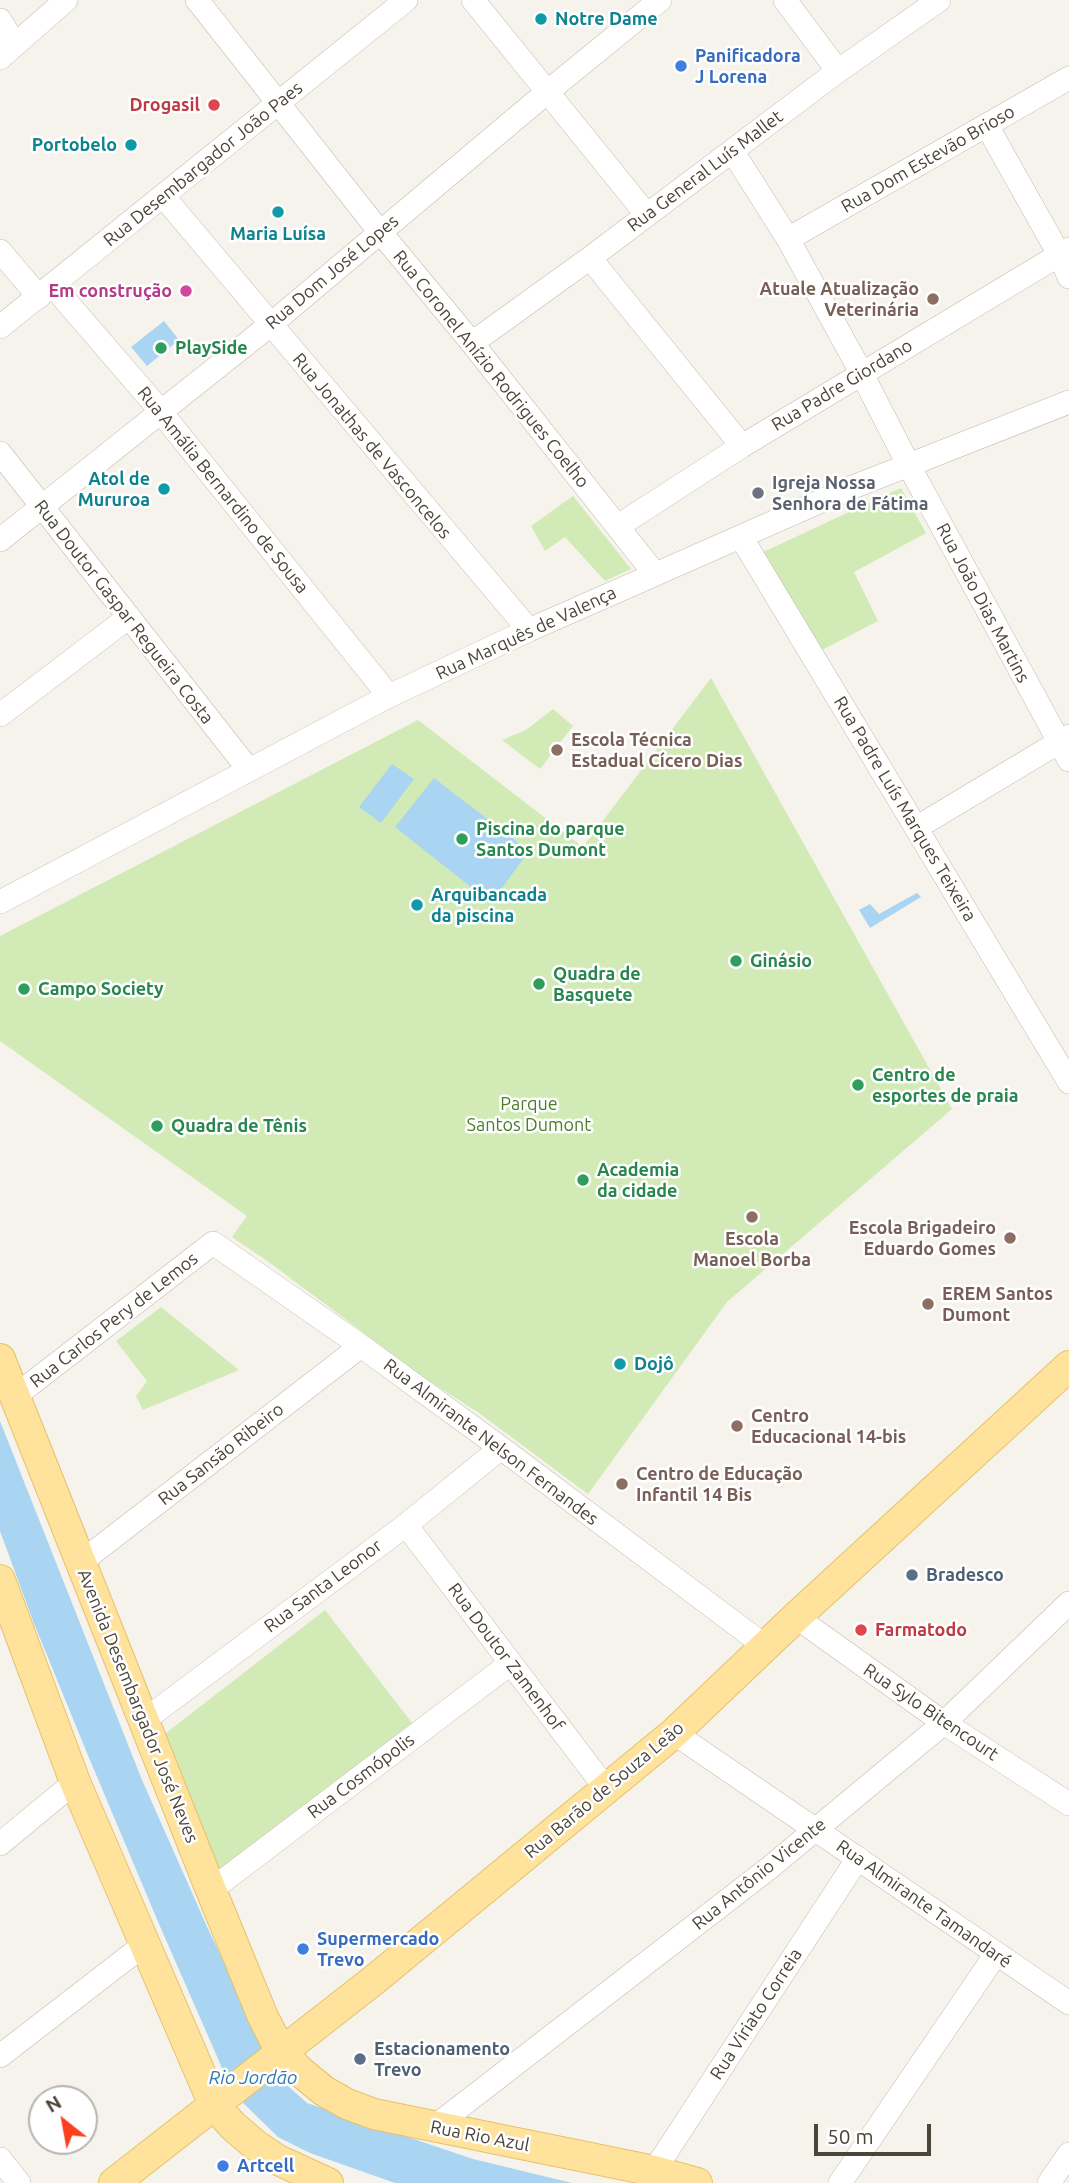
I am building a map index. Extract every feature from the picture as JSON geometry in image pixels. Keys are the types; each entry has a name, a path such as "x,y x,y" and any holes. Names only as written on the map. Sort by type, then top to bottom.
{"main road":[{"name":"Avenida Desembargador José Neves","path":"0,1359 277,2055"},
{"name":"Rua Barão de Souza Leão","path":"114,2183 385,1971 674,1733 1069,1366"},
{"path":"0,1580 75,1782 145,1944 233,2126 276,2159 325,2183"},
{"name":"Rua Rio Azul","path":"277,2055 324,2091 347,2104 374,2114 654,2171 697,2183"}],"street":[{"path":"0,20 8,52 66,0"},
{"name":"Rua Coronel Anízio Rodrigues Coelho","path":"197,0 655,574"},
{"name":"Rua Desembargador João Paes","path":"0,327 405,0"},
{"path":"473,0 647,215"},
{"name":"Rua Dom José Lopes","path":"0,540 270,325 660,0"},
{"path":"785,0 838,71"},
{"name":"Rua General Luís Mallet","path":"472,343 733,152 838,71 939,0"},
{"name":"Rua Dom Estevão Brioso","path":"788,239 1069,78"},
{"path":"987,126 1064,251 1069,277"},
{"name":"Rua João Dias Martins","path":"733,152 788,239 908,464 1065,746"},
{"name":"Rua Jonathas de Vasconcelos","path":"163,196 529,630"},
{"name":"Rua Amália Bernardino de Sousa","path":"0,251 46,291 160,412 389,696"},
{"name":"Rua Padre Giordano","path":"618,526 861,372 1064,251"},
{"path":"590,258 741,446"},
{"name":"Rua Marquês de Valença","path":"0,902 389,696 529,630 908,464 1069,402"},
{"name":"Rua Doutor Gaspar Regueira Costa","path":"0,453 249,770"},
{"name":"Rua Padre Luís Marques Teixeira","path":"741,537 1069,1082"},
{"path":"0,715 129,617"},
{"path":"916,828 1065,746"},
{"name":"Rua Almirante Nelson Fernandes","path":"213,1243 501,1448 765,1646"},
{"name":"Rua Carlos Pery de Lemos","path":"14,1397 213,1243"},
{"name":"Rua Sansão Ribeiro","path":"81,1562 361,1346"},
{"name":"Rua Santa Leonor","path":"143,1721 406,1525 501,1448"},
{"name":"Rua Doutor Zamenhof","path":"406,1525 607,1790"},
{"name":"Rua Antônio Vicente","path":"434,2127 757,1878 944,1723 1069,1604"},
{"name":"Rua Sylo Bitencourt","path":"796,1618 944,1723 1069,1804"},
{"name":"Rua Cosmópolis","path":"211,1890 511,1663"},
{"name":"Rua Almirante Tamandaré","path":"674,1733 1069,2003"},
{"path":"0,1844 75,1782"},
{"name":"Rua Viriato Correia","path":"654,2171 858,1858"},
{"path":"0,2056 145,1944"},
{"path":"840,2183 996,1954"},
{"path":"1049,2183 1069,2154"},
{"path":"0,2159 19,2183"}],"green space":[{"path":"901,488 926,533 854,572 878,621 820,651 761,553"},
{"path":"573,496 631,569 605,581 565,537 545,551 531,526"},
{"name":"Parque Santos Dumont","path":"711,678 952,1109 727,1302 588,1494 232,1237 247,1216 0,1041 0,936 418,720 583,847"},
{"path":"553,709 573,726 540,769 502,740 526,730"},
{"path":"161,1307 239,1370 143,1410 136,1396 147,1381 116,1341"},
{"path":"325,1610 412,1723 220,1872 162,1736"}],"water":[{"path":"164,321 179,340 147,366 131,347"},
{"path":"392,764 414,779 381,823 359,807"},
{"name":"Piscina do parque Santos Dumont","path":"434,778 529,851 491,903 395,827"},
{"path":"917,893 921,897 870,928 859,910 870,904 879,914"},
{"name":"Rio Jordão","path":"0,1421 142,1780 209,1931 279,2078 307,2103 473,2159 572,2183 395,2183 310,2153 278,2137 233,2093 87,1753 33,1621 0,1531"}],"place":[{"name":"Notre Dame","path":"541,19"},
{"name":"Panificadora J Lorena","path":"681,66"},
{"name":"Drogasil","path":"214,105"},
{"name":"Portobelo","path":"131,145"},
{"name":"Maria Luísa","path":"278,212"},
{"name":"Em construção","path":"186,291"},
{"name":"Atuale Atualização Veterinária","path":"933,299"},
{"name":"PlaySide","path":"161,348"},
{"name":"Atol de Mururoa","path":"164,489"},
{"name":"Igreja Nossa Senhora de Fátima","path":"758,493"},
{"name":"Escola Técnica Estadual Cícero Dias","path":"557,750"},
{"name":"Piscina do parque Santos Dumont","path":"462,839"},
{"name":"Arquibancada da piscina","path":"417,905"},
{"name":"Ginásio","path":"736,961"},
{"name":"Quadra de Basquete","path":"539,984"},
{"name":"Campo Society","path":"24,989"},
{"name":"Centro de esportes de praia","path":"858,1085"},
{"name":"Quadra de Tênis","path":"157,1126"},
{"name":"Academia da cidade","path":"583,1180"},
{"name":"Escola Manoel Borba","path":"752,1217"},
{"name":"Escola Brigadeiro Eduardo Gomes","path":"1010,1238"},
{"name":"EREM Santos Dumont","path":"928,1304"},
{"name":"Dojô","path":"620,1364"},
{"name":"Centro Educacional 14-bis","path":"737,1426"},
{"name":"Centro de Educação Infantil 14 Bis","path":"622,1484"},
{"name":"Bradesco","path":"912,1575"},
{"name":"Farmatodo","path":"861,1630"},
{"name":"Supermercado Trevo","path":"303,1949"},
{"name":"Estacionamento Trevo","path":"360,2059"},
{"name":"Artcell","path":"223,2166"}]}
